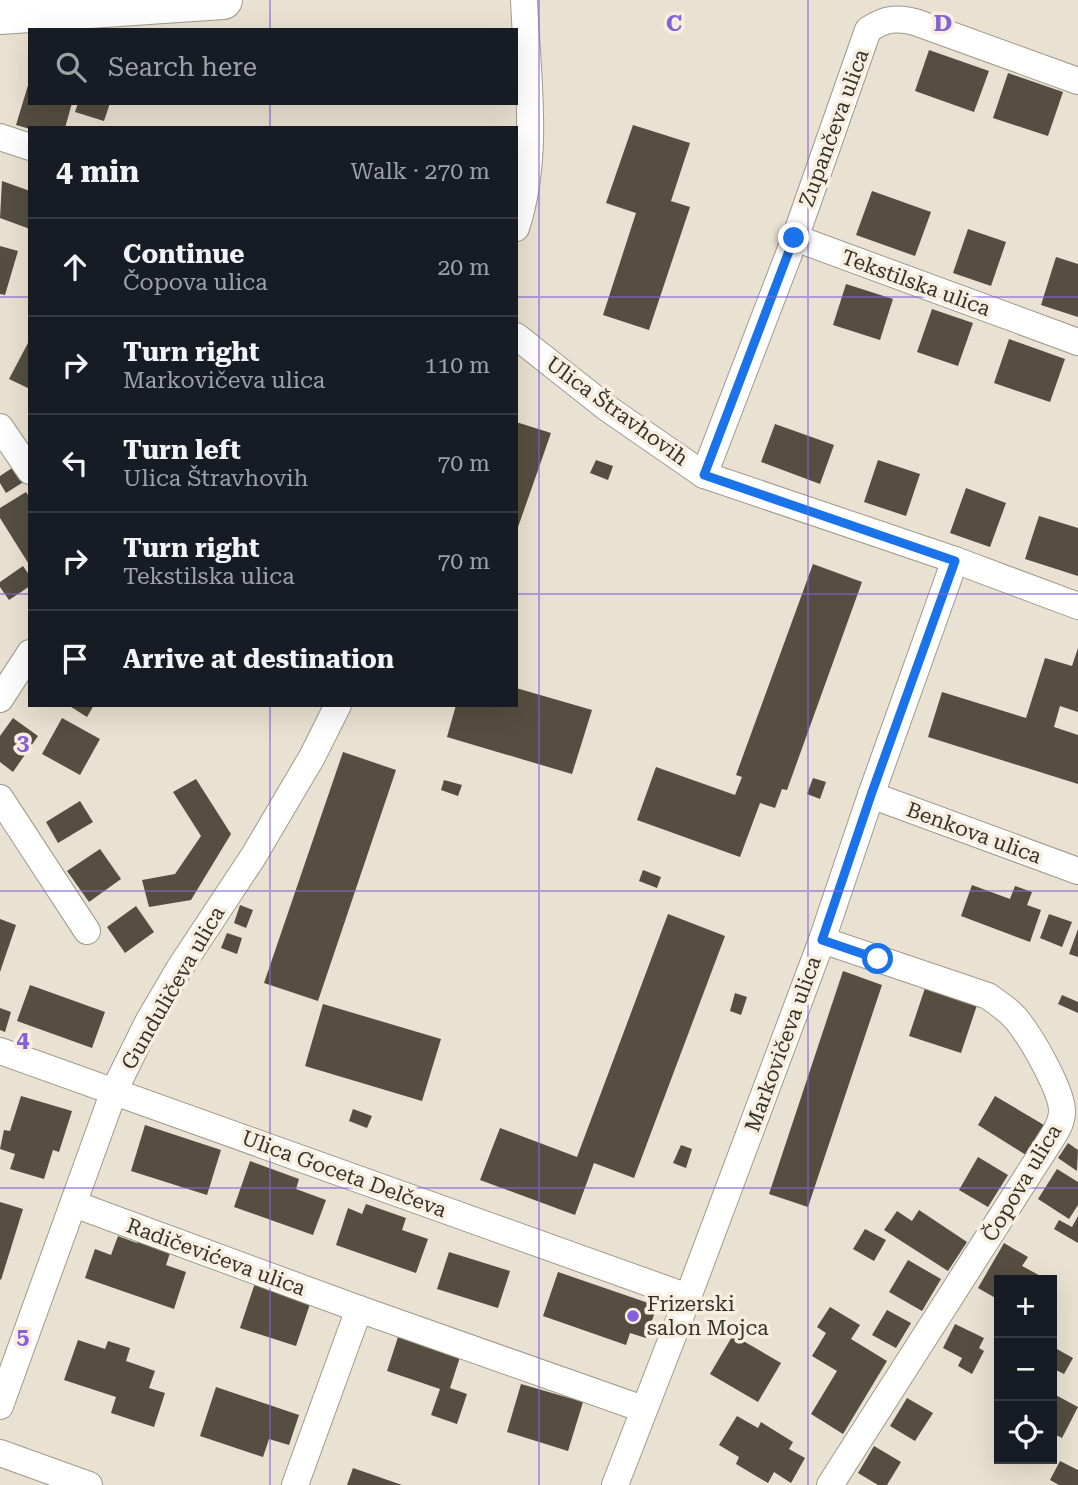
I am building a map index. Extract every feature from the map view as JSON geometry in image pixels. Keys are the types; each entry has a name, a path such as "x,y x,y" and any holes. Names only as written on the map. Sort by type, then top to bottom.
{"street":[{"path":"0,15 223,0"},
{"path":"518,222 529,158 524,0"},
{"name":"Zupančeva ulica","path":"794,238 868,30 881,21 898,18 915,22 1078,81"},
{"path":"0,137 28,146"},
{"path":"704,475 794,238"},
{"name":"Tekstilska ulica","path":"794,238 1078,342"},
{"name":"Ulica Štravhovih","path":"518,338 607,408 704,475 1078,606"},
{"path":"0,427 28,468"},
{"name":"Markovičeva ulica","path":"615,1485 822,940 955,561"},
{"path":"0,699 28,656"},
{"name":"Gunduličeva ulica","path":"0,1406 114,1091 172,979 253,857 312,757 337,707"},
{"name":"Benkova ulica","path":"871,795 1078,871"},
{"path":"0,798 87,931"},
{"name":"Čopova ulica","path":"822,940 988,996 1004,1007 1020,1023 1059,1093 1062,1110 1060,1124 1053,1136 830,1485"},
{"name":"Ulica Goceta Delčeva","path":"0,1052 688,1297"},
{"name":"Radičevićeva ulica","path":"74,1204 359,1309 643,1409"},
{"path":"295,1485 359,1309"},
{"path":"0,1453 89,1485"}],"building":[{"path":"929,50 989,71 974,112 915,91"},
{"path":"1008,73 1063,92 1048,136 993,118"},
{"path":"28,85 28,105 71,105 66,126 28,126 28,128 16,125"},
{"path":"77,105 109,105 104,121 75,112"},
{"path":"633,125 690,143 671,201 690,207 649,330 603,315 636,213 606,203"},
{"path":"2,181 28,190 28,228 0,218"},
{"path":"872,191 931,212 915,256 856,235"},
{"path":"968,229 1006,242 991,286 953,273"},
{"path":"0,246 18,251 5,295 0,294"},
{"path":"1056,257 1078,264 1078,317 1041,305"},
{"path":"846,284 893,299 880,340 833,325"},
{"path":"932,309 973,323 958,366 917,352"},
{"path":"1009,339 1065,359 1050,402 994,383"},
{"path":"28,343 28,388 9,379"},
{"path":"518,423 551,433 518,527"},
{"path":"775,424 834,445 820,484 761,462"},
{"path":"596,460 613,466 608,480 590,473"},
{"path":"878,460 920,474 906,516 864,502"},
{"path":"15,466 25,481 6,493 0,483 0,476"},
{"path":"966,488 1006,503 990,547 950,533"},
{"path":"26,492 28,495 28,563 0,518 0,508"},
{"path":"1039,516 1078,528 1078,576 1025,559"},
{"path":"813,564 862,582 787,790 782,789 775,808 760,803 740,857 637,820 656,767 735,795 742,777 736,775"},
{"path":"23,566 28,573 28,587 9,600 0,587 0,582"},
{"path":"1078,648 1078,712 1060,706 1054,727 1078,735 1078,784 928,737 942,692 1026,718 1045,658 1072,666"},
{"path":"518,689 592,710 572,774 447,737 455,707 518,707"},
{"path":"71,707 93,707 87,717"},
{"path":"13,718 38,736 13,772 0,762 0,736"},
{"path":"62,718 100,739 80,775 42,754"},
{"path":"343,752 396,770 318,1001 264,983"},
{"path":"813,778 826,782 820,799 807,794"},
{"path":"196,779 231,834 191,900 149,907 142,880 175,874 201,836 173,792"},
{"path":"444,780 462,785 458,796 441,790"},
{"path":"80,801 93,822 58,843 46,822"},
{"path":"100,849 121,879 89,902 67,871"},
{"path":"643,870 661,877 657,888 639,881"},
{"path":"972,885 1010,899 1015,886 1032,892 1027,905 1041,910 1030,942 961,916"},
{"path":"240,905 253,910 246,928 234,923"},
{"path":"136,906 154,932 125,953 107,927"},
{"path":"668,914 725,936 634,1178 594,1163 575,1215 480,1180 500,1128 577,1157"},
{"path":"1049,914 1072,922 1062,947 1040,938"},
{"path":"0,919 16,925 0,972"},
{"path":"1078,929 1078,957 1069,954"},
{"path":"227,933 242,938 237,954 221,948"},
{"path":"843,971 882,985 808,1207 769,1194"},
{"path":"30,985 105,1012 92,1048 17,1021"},
{"path":"925,988 977,1005 961,1053 909,1036"},
{"path":"735,993 747,997 741,1015 730,1011"},
{"path":"1062,995 1078,1002 1078,1013 1058,1004"},
{"path":"323,1004 441,1039 422,1101 305,1066"},
{"path":"0,1008 11,1012 5,1032 0,1030"},
{"path":"21,1096 72,1111 59,1152 53,1150 44,1179 10,1169 15,1154 0,1149 4,1130 10,1131"},
{"path":"995,1096 1044,1125 1026,1155 978,1125"},
{"path":"353,1109 372,1116 367,1128 349,1121"},
{"path":"145,1125 221,1150 207,1195 131,1171"},
{"path":"1068,1143 1078,1150 1077,1171 1058,1158"},
{"path":"681,1145 692,1149 686,1168 673,1163"},
{"path":"978,1157 1008,1175 988,1207 959,1190"},
{"path":"250,1161 299,1179 296,1189 326,1200 313,1235 234,1207"},
{"path":"1057,1169 1078,1182 1078,1205 1069,1219 1038,1199"},
{"path":"0,1202 23,1209 1,1280 0,1279"},
{"path":"366,1204 406,1218 402,1230 428,1239 416,1273 336,1245 348,1208 362,1214"},
{"path":"919,1210 967,1242 948,1271 884,1230 897,1211 912,1221"},
{"path":"1078,1216 1078,1243 1054,1229 1059,1220 1072,1227"},
{"path":"865,1229 886,1240 874,1261 853,1249"},
{"path":"118,1236 137,1243 139,1239 171,1250 166,1265 186,1272 174,1309 85,1278 95,1249 111,1255"},
{"path":"1004,1243 1028,1257 1022,1266 1039,1275 994,1275 994,1297 978,1288"},
{"path":"449,1252 510,1271 498,1308 437,1289"},
{"path":"908,1260 941,1279 922,1311 889,1292"},
{"path":"558,1272 657,1306 646,1338 630,1333 626,1345 543,1316"},
{"path":"255,1283 311,1301 296,1346 240,1328"},
{"path":"830,1307 860,1325 851,1339 887,1361 843,1434 811,1414 837,1371 812,1356 826,1333 817,1327"},
{"path":"887,1310 911,1323 896,1348 872,1335"},
{"path":"955,1324 984,1338 979,1348 984,1351 972,1374 958,1366 962,1358 943,1348"},
{"path":"399,1334 461,1354 450,1388 467,1394 457,1424 431,1415 440,1389 387,1371"},
{"path":"733,1335 781,1363 758,1402 710,1374"},
{"path":"78,1340 105,1349 108,1341 130,1348 126,1361 155,1371 149,1388 165,1393 154,1427 111,1413 116,1397 64,1380"},
{"path":"1057,1349 1073,1358 1064,1374 1057,1370"},
{"path":"521,1384 583,1402 568,1451 507,1432"},
{"path":"216,1387 299,1415 289,1445 269,1439 263,1457 200,1436"},
{"path":"1057,1396 1078,1407 1062,1438 1057,1436"},
{"path":"907,1398 933,1413 915,1441 890,1426"},
{"path":"737,1416 758,1428 761,1422 793,1442 789,1449 805,1458 791,1483 774,1472 768,1483 736,1464 739,1457 719,1445"},
{"path":"874,1446 901,1462 887,1485 878,1485 858,1473"},
{"path":"1060,1461 1078,1470 1078,1485 1059,1485 1050,1480"},
{"path":"353,1468 402,1485 347,1485"}],"place":[{"name":"Frizerski salon Mojca","path":"633,1316"}],"route":[{"path":"794,238 704,475 955,561 822,940 878,959"}]}
